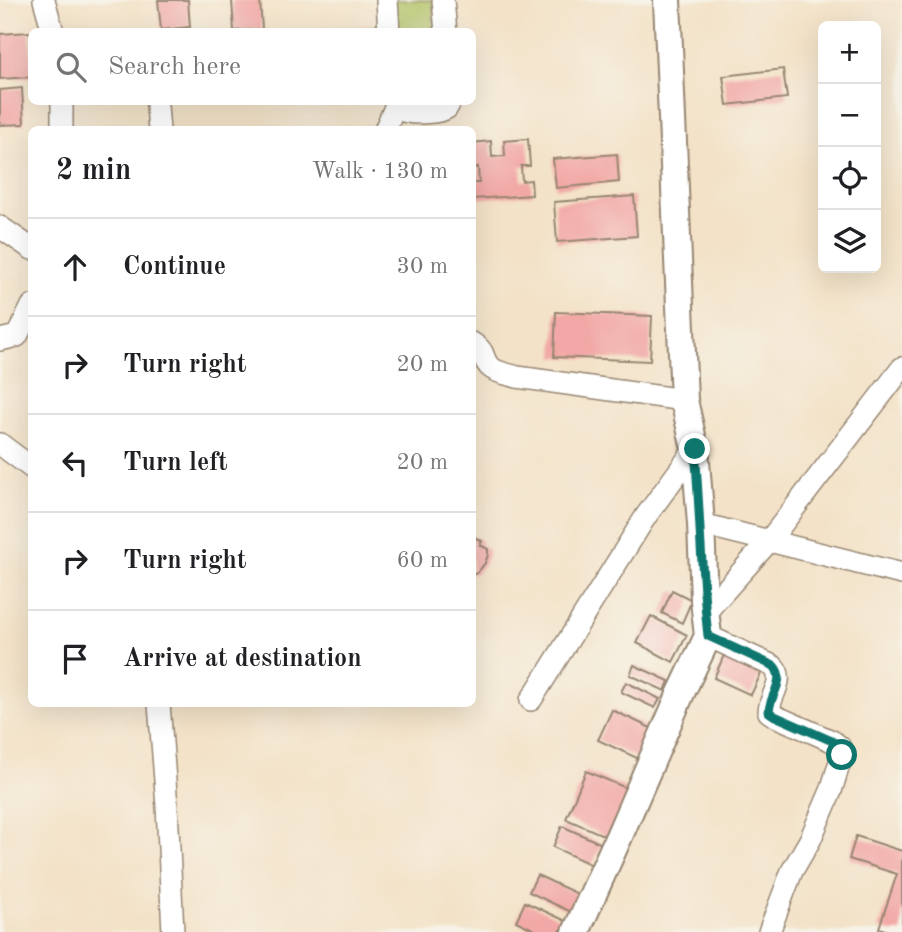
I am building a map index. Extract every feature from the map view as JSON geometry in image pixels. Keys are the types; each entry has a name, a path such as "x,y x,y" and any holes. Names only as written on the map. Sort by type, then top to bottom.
{"street":[{"path":"44,0 52,28"},
{"path":"387,0 389,28"},
{"path":"443,0 446,28"},
{"path":"667,0 684,400 695,449 707,624"},
{"path":"62,105 62,126"},
{"path":"386,126 394,105"},
{"path":"398,105 407,112 441,112 448,105"},
{"path":"157,106 159,126"},
{"path":"0,227 28,246"},
{"path":"16,340 28,314"},
{"path":"476,346 483,351 488,365 517,377 684,400"},
{"path":"576,932 681,693 707,624 902,368"},
{"path":"0,444 28,465"},
{"path":"531,700 646,516 695,449"},
{"path":"701,524 902,574"},
{"path":"707,624 774,666 779,672 780,677 769,712 832,741 840,747 842,755 831,791 810,840 792,871 769,932"},
{"path":"159,707 173,932"}],"green space":[{"path":"384,0 433,0 435,28 386,28"}],"building":[{"path":"158,0 188,0 190,27 161,28"},
{"path":"232,0 260,0 262,28 234,28"},
{"path":"384,25 384,28 334,28"},
{"path":"28,32 28,77 0,79 0,34"},
{"path":"783,69 787,98 727,105 723,76"},
{"path":"22,88 24,124 0,125 0,90"},
{"path":"528,139 530,166 521,166 522,181 531,180 532,195 476,199 476,183 479,183 476,143 491,141 492,157 505,156 504,141"},
{"path":"617,154 619,182 556,188 553,159"},
{"path":"634,196 637,236 557,242 554,202"},
{"path":"556,312 652,316 650,361 554,357"},
{"path":"476,538 482,541 480,545 488,549 485,563 477,573"},
{"path":"672,590 692,600 682,623 662,613"},
{"path":"651,616 687,635 673,662 637,643"},
{"path":"725,653 763,669 751,695 714,678"},
{"path":"634,665 669,681 665,691 630,675"},
{"path":"626,682 660,699 655,708 621,692"},
{"path":"612,710 653,729 639,759 598,740"},
{"path":"586,771 631,790 610,838 566,819"},
{"path":"562,826 602,844 592,865 553,847"},
{"path":"856,836 902,851 902,932 879,928 897,874 849,859"},
{"path":"537,875 580,895 571,912 529,892"},
{"path":"525,902 566,921 560,932 539,932 516,921"}],"route":[{"path":"695,449 708,636 774,666 780,677 769,712 832,741 840,747 842,755"}]}
